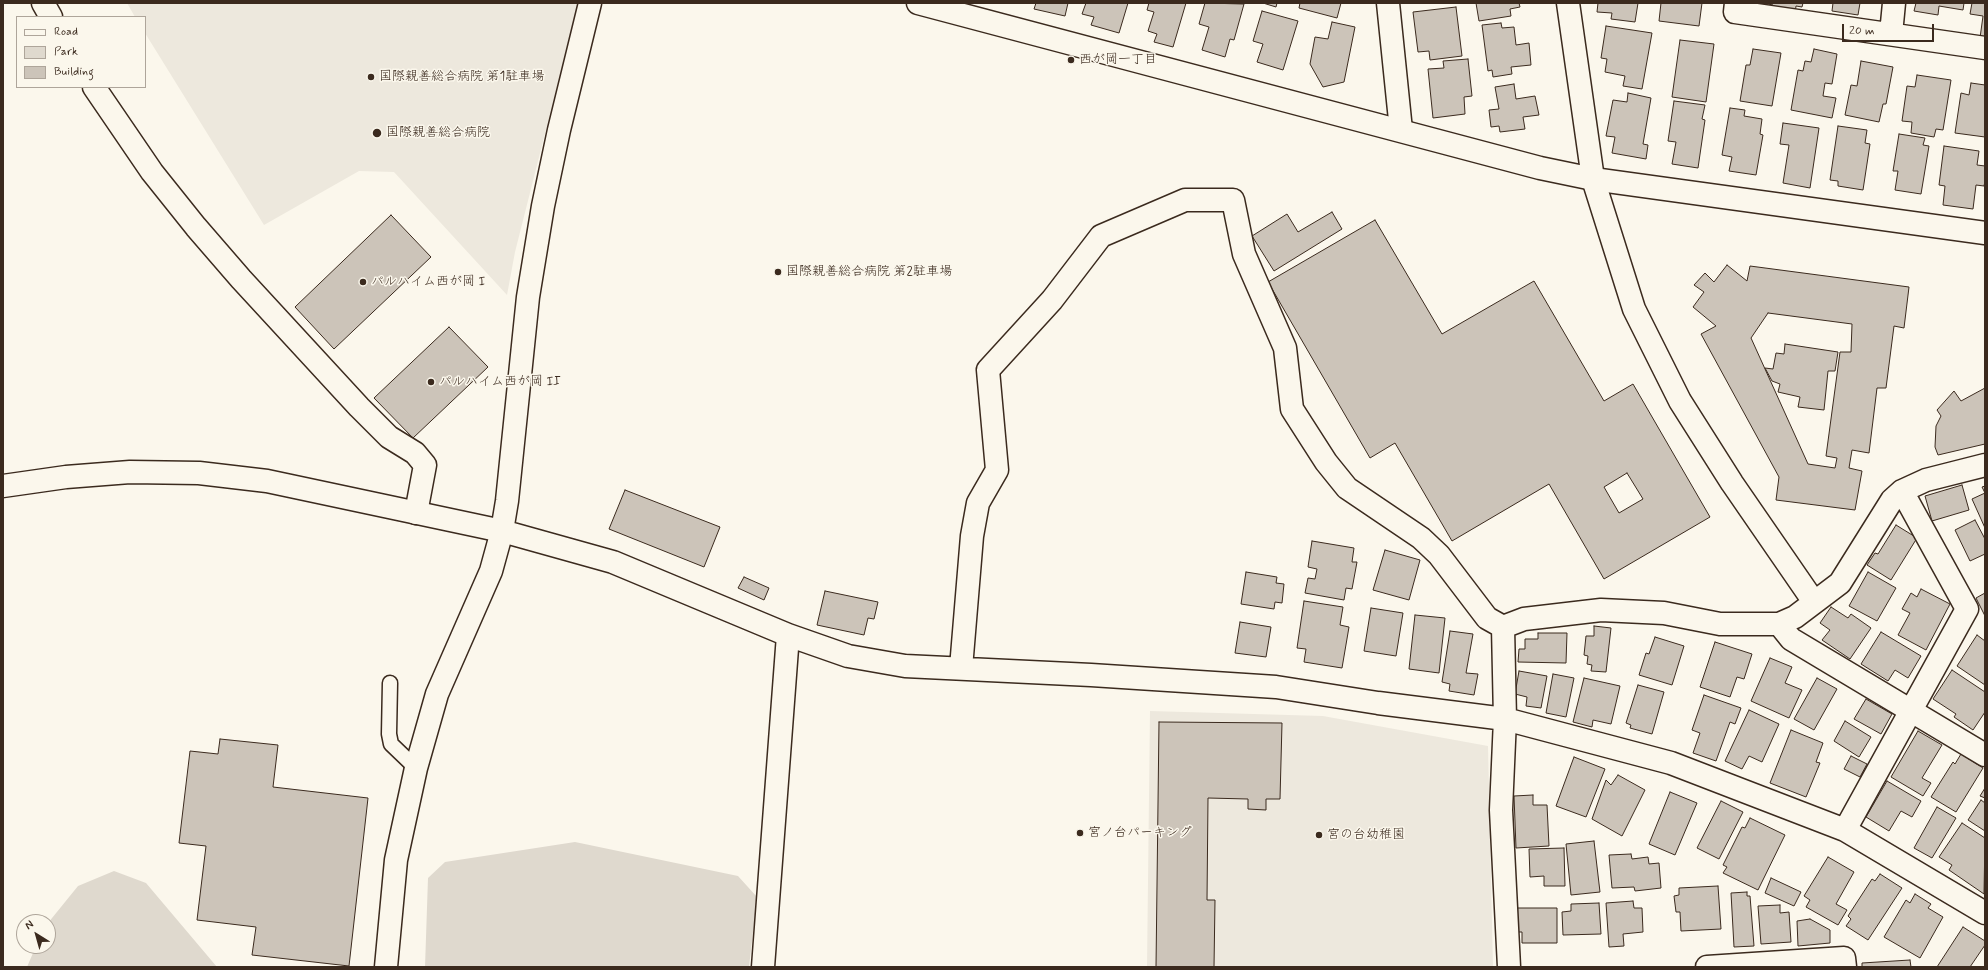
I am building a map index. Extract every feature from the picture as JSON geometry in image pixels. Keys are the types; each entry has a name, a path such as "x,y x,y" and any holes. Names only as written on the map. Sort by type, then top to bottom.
{"street":[{"path":"43,3 50,16"},
{"path":"386,967 396,860 416,768 437,694 491,571 502,531 507,501 530,282 543,206 559,130 590,3"},
{"path":"918,3 1540,168 1593,179 1985,233"},
{"path":"1388,3 1401,130"},
{"path":"1568,3 1593,179 1634,309 1680,401 1732,483 1814,602"},
{"path":"1736,3 1735,12 1985,48"},
{"path":"1891,34 1894,3"},
{"path":"95,88 152,172 216,250 359,407 389,437 415,453 425,465 416,512"},
{"path":"960,668 972,536 978,503 997,470 988,370 1052,300 1101,236 1185,200 1233,200 1244,254 1285,348 1292,409 1326,462 1347,488 1421,538 1439,555 1487,618 1503,627"},
{"path":"1503,627 1524,619 1601,610 1664,613 1720,624 1779,624 1796,617 1840,583 1892,500 1902,491 1926,480 1985,465"},
{"path":"3,486 58,478 130,472 199,473 267,481 502,531 613,562 788,635 848,656 905,666 1276,687 1378,703 1505,719 1671,762 1845,830 1985,913"},
{"path":"1845,830 1910,710 1968,609 1902,491"},
{"path":"1779,624 1791,639 1985,755"},
{"path":"1503,627 1505,719 1501,810 1509,967"},
{"path":"763,967 788,635"},
{"path":"1707,967 1844,958 1845,967"}],"lane":[{"path":"390,683 389,734 391,744 416,768"}],"shaded area":[{"name":"国際親善総合病院","path":"127,3 578,3 515,252 507,295 394,172 359,171 264,225 146,35 146,16 134,16"},
{"name":"宮の台幼稚園","path":"1150,711 1323,716 1488,746 1493,967 1147,967"}],"green space":[{"path":"575,842 738,876 757,897 749,967 425,967 428,878 445,862"},
{"path":"114,871 146,883 217,967 27,967 33,954 56,954 55,914 78,886"}],"building":[{"path":"1036,3 1068,3 1065,16 1034,9"},
{"path":"1086,3 1128,3 1119,33 1091,25 1094,17 1082,14"},
{"path":"1149,3 1186,3 1173,47 1154,42 1157,34 1148,31 1154,12 1147,10"},
{"path":"1205,3 1244,4 1234,40 1230,39 1225,57 1202,50 1209,27 1199,24"},
{"path":"1263,3 1277,3 1276,7"},
{"path":"1300,3 1341,3 1337,18 1299,8"},
{"path":"1476,3 1519,3 1520,7 1510,9 1511,16 1479,21"},
{"path":"1598,3 1638,3 1635,22 1611,19 1612,13 1597,12"},
{"path":"1661,3 1702,3 1699,26 1659,21"},
{"path":"1763,3 1803,3 1802,7 1796,6 1795,14 1772,10 1773,5"},
{"path":"1833,3 1860,3 1858,15 1832,11"},
{"path":"1916,3 1964,3 1963,10 1939,6 1938,15 1914,11"},
{"path":"1972,3 1985,3 1985,39 1980,38 1983,16 1970,14"},
{"path":"1456,7 1462,56 1430,60 1429,51 1418,52 1413,12"},
{"path":"1262,11 1298,21 1283,70 1257,62 1263,44 1253,41"},
{"path":"1332,22 1355,27 1344,82 1323,87 1310,64 1315,37 1328,39"},
{"path":"1501,23 1502,28 1514,27 1516,45 1529,43 1531,65 1511,67 1512,74 1493,77 1492,70 1488,71 1482,25"},
{"path":"1606,26 1652,33 1642,89 1623,86 1625,76 1605,72 1607,59 1601,58"},
{"path":"1680,40 1714,44 1706,102 1672,97"},
{"path":"1753,49 1781,53 1772,106 1740,101 1746,65 1750,65"},
{"path":"1814,49 1837,54 1832,84 1825,83 1823,96 1836,98 1832,118 1791,110 1798,70 1803,71 1805,61 1811,62"},
{"path":"1468,59 1472,96 1464,97 1465,114 1433,118 1428,69 1444,68 1443,61"},
{"path":"1861,61 1893,67 1886,104 1883,104 1879,122 1845,115 1851,85 1857,86"},
{"path":"1917,75 1951,80 1943,130 1936,129 1934,137 1911,133 1912,122 1902,121 1907,86 1915,87"},
{"path":"1971,83 1985,85 1985,137 1955,133 1961,93 1969,95"},
{"path":"1514,84 1516,99 1535,96 1539,115 1523,117 1525,129 1500,132 1499,126 1491,127 1489,110 1499,109 1495,87"},
{"path":"1628,93 1651,98 1643,144 1648,145 1646,159 1612,153 1615,137 1606,136 1613,100 1627,102"},
{"path":"1674,101 1705,105 1702,119 1705,120 1698,168 1672,164 1676,142 1668,141"},
{"path":"1730,108 1745,110 1744,116 1762,119 1760,134 1763,135 1756,175 1729,171 1732,157 1722,155"},
{"path":"1783,123 1819,128 1810,188 1783,183 1789,145 1780,144"},
{"path":"1838,126 1867,130 1865,143 1870,144 1863,190 1838,186 1838,181 1830,180"},
{"path":"1899,134 1925,138 1923,145 1929,146 1921,194 1895,190 1898,171 1893,171"},
{"path":"1944,146 1979,151 1977,165 1985,166 1985,181 1984,186 1976,185 1973,209 1943,205 1945,186 1939,185"},
{"path":"1332,212 1342,229 1274,271 1252,236 1287,214 1298,232"},
{"name":"パルハイム西が岡 I","path":"391,215 431,257 334,349 295,307"},
{"path":"1375,220 1442,334 1534,281 1604,401 1633,384 1710,517 1604,579 1549,484 1452,541 1395,443 1370,458 1268,282","holes":["1627,473 1643,499 1619,513 1604,487"]},
{"path":"1727,265 1747,281 1750,266 1909,287 1904,328 1894,326 1886,388 1877,388 1869,453 1852,450 1849,468 1862,471 1855,510 1776,500 1779,477 1701,334 1716,326 1693,307 1704,292 1694,285 1705,273 1714,282","holes":["1768,313 1852,324 1851,352 1840,352 1826,456 1837,458 1835,468 1808,464 1751,338"]},
{"name":"パルハイム西が岡 II","path":"449,327 488,367 413,438 374,398"},
{"path":"1785,344 1838,352 1835,371 1828,371 1824,410 1798,407 1800,397 1778,392 1780,384 1772,381 1765,368 1773,369 1776,353 1784,354"},
{"path":"1985,388 1985,444 1938,455 1935,447 1936,426 1941,416 1937,410 1954,391 1961,401"},
{"path":"1962,485 1969,510 1932,521 1925,496"},
{"path":"1985,486 1985,493 1982,487"},
{"path":"625,490 720,527 704,567 609,529"},
{"path":"1985,493 1985,528 1972,499"},
{"path":"1975,520 1985,539 1985,554 1970,561 1955,530"},
{"path":"1896,525 1917,538 1891,580 1867,565 1875,553 1878,554"},
{"path":"1312,541 1354,548 1352,562 1357,562 1352,589 1346,588 1344,600 1305,593 1308,578 1315,579 1317,569 1308,567"},
{"path":"1385,550 1420,560 1409,600 1373,590"},
{"path":"1246,572 1277,577 1276,583 1284,584 1282,603 1275,602 1274,609 1241,604"},
{"path":"1868,572 1896,588 1877,621 1849,606"},
{"path":"744,577 769,588 764,600 738,588"},
{"path":"1921,589 1950,604 1926,650 1898,635 1910,613 1902,609 1911,593 1917,597"},
{"path":"825,591 878,602 874,619 868,618 864,635 817,625"},
{"path":"1985,593 1985,616 1976,598"},
{"path":"1304,601 1343,607 1340,625 1349,627 1342,668 1304,662 1306,649 1297,648"},
{"path":"1831,607 1848,618 1851,614 1871,628 1850,659 1822,640 1830,630 1820,623"},
{"path":"1371,608 1403,613 1396,656 1364,651"},
{"path":"1415,615 1445,618 1439,673 1409,669"},
{"path":"1240,622 1271,627 1266,657 1235,653"},
{"path":"1594,626 1611,628 1606,672 1591,671 1592,665 1587,664 1588,656 1584,655 1586,636 1594,636"},
{"path":"1450,631 1473,634 1466,673 1478,674 1474,695 1449,691 1450,684 1442,682"},
{"path":"1881,632 1921,656 1908,678 1895,670 1888,681 1861,664"},
{"path":"1538,633 1567,633 1566,663 1518,662 1519,649 1525,649 1525,639 1538,639"},
{"path":"1977,635 1985,641 1985,685 1957,666"},
{"path":"1655,637 1684,646 1672,685 1639,675 1646,653 1649,654"},
{"path":"1715,642 1752,654 1744,679 1737,677 1730,697 1700,687"},
{"path":"1770,658 1792,667 1785,683 1802,690 1789,718 1751,701"},
{"path":"1952,670 1985,692 1985,712 1973,730 1954,717 1956,714 1933,699"},
{"path":"1519,671 1547,676 1541,708 1526,706 1527,697 1515,694"},
{"path":"1553,674 1574,678 1566,717 1546,713"},
{"path":"1584,678 1620,686 1611,724 1593,720 1592,727 1573,722"},
{"path":"1817,678 1837,689 1814,730 1794,719"},
{"path":"1638,685 1664,692 1652,734 1630,728 1631,725 1626,723"},
{"path":"1704,695 1741,708 1735,724 1730,722 1716,761 1693,753 1700,733 1692,730"},
{"path":"1866,699 1892,714 1881,734 1854,719"},
{"path":"1749,710 1779,724 1762,762 1749,756 1742,769 1725,761"},
{"path":"1845,721 1871,737 1859,757 1834,741"},
{"path":"1159,722 1282,723 1280,799 1266,799 1266,810 1248,809 1248,799 1208,798 1207,900 1215,900 1214,967 1156,967"},
{"path":"1791,730 1823,743 1816,762 1820,763 1806,797 1770,783"},
{"path":"1918,731 1942,745 1922,778 1931,783 1923,796 1891,777"},
{"path":"220,739 278,745 273,787 368,798 349,966 252,955 256,927 197,920 206,846 179,843 190,751 218,754"},
{"path":"1961,754 1983,768 1956,812 1931,797 1953,762 1955,764"},
{"path":"1851,756 1867,764 1860,777 1844,769"},
{"path":"1574,757 1605,769 1586,817 1556,806"},
{"path":"1618,775 1645,790 1622,836 1592,819 1606,780 1611,785"},
{"path":"1887,781 1921,801 1912,817 1901,811 1889,831 1866,817"},
{"path":"1985,788 1985,798 1980,796"},
{"path":"1670,792 1697,803 1675,855 1649,844"},
{"path":"1533,795 1533,805 1547,805 1549,846 1516,848 1514,796"},
{"path":"1981,800 1985,803 1985,831 1968,820"},
{"path":"1721,801 1743,812 1719,859 1697,848"},
{"path":"1937,807 1956,818 1932,858 1914,848"},
{"path":"1750,818 1785,835 1758,890 1723,873 1727,867 1723,865 1742,827 1745,828"},
{"path":"1962,823 1985,838 1984,894 1949,870 1952,865 1939,857"},
{"path":"1594,841 1600,892 1571,895 1566,844"},
{"path":"1564,848 1565,886 1544,886 1544,876 1530,877 1529,849"},
{"path":"1631,854 1632,859 1648,857 1649,864 1659,863 1661,888 1635,891 1634,887 1612,888 1609,855"},
{"path":"1828,857 1854,872 1836,904 1847,910 1838,925 1806,907 1810,900 1804,896"},
{"path":"1880,874 1902,888 1868,940 1846,926 1851,919 1848,916 1872,879 1875,881"},
{"path":"1771,878 1801,892 1794,906 1765,893"},
{"path":"1718,886 1721,929 1681,931 1680,912 1676,912 1674,896 1679,895 1679,888"},
{"path":"1747,892 1747,896 1750,896 1754,946 1734,947 1731,893"},
{"path":"1915,894 1931,904 1928,908 1943,917 1920,958 1884,937 1906,900 1910,903"},
{"path":"1633,901 1634,908 1642,908 1643,932 1623,934 1624,946 1609,947 1606,903"},
{"path":"1599,903 1601,934 1563,935 1562,912 1571,911 1571,904"},
{"path":"1780,905 1780,913 1789,912 1791,942 1761,944 1758,906"},
{"path":"1514,908 1557,908 1557,943 1522,943 1522,932 1514,932"},
{"path":"1810,919 1830,930 1830,943 1798,946 1797,921"},
{"path":"1963,927 1985,941 1985,945 1970,967 1937,967"},
{"path":"1910,960 1911,967 1862,967 1862,963"}],"place":[{"name":"西が岡一丁目","path":"1071,60"},
{"name":"国際親善総合病院 第1駐車場","path":"371,77"},
{"name":"国際親善総合病院","path":"377,133"},
{"name":"国際親善総合病院 第2駐車場","path":"778,272"},
{"name":"パルハイム西が岡 I","path":"363,282"},
{"name":"パルハイム西が岡 II","path":"431,382"},
{"name":"宮ノ台パーキング","path":"1080,833"},
{"name":"宮の台幼稚園","path":"1319,835"}]}
